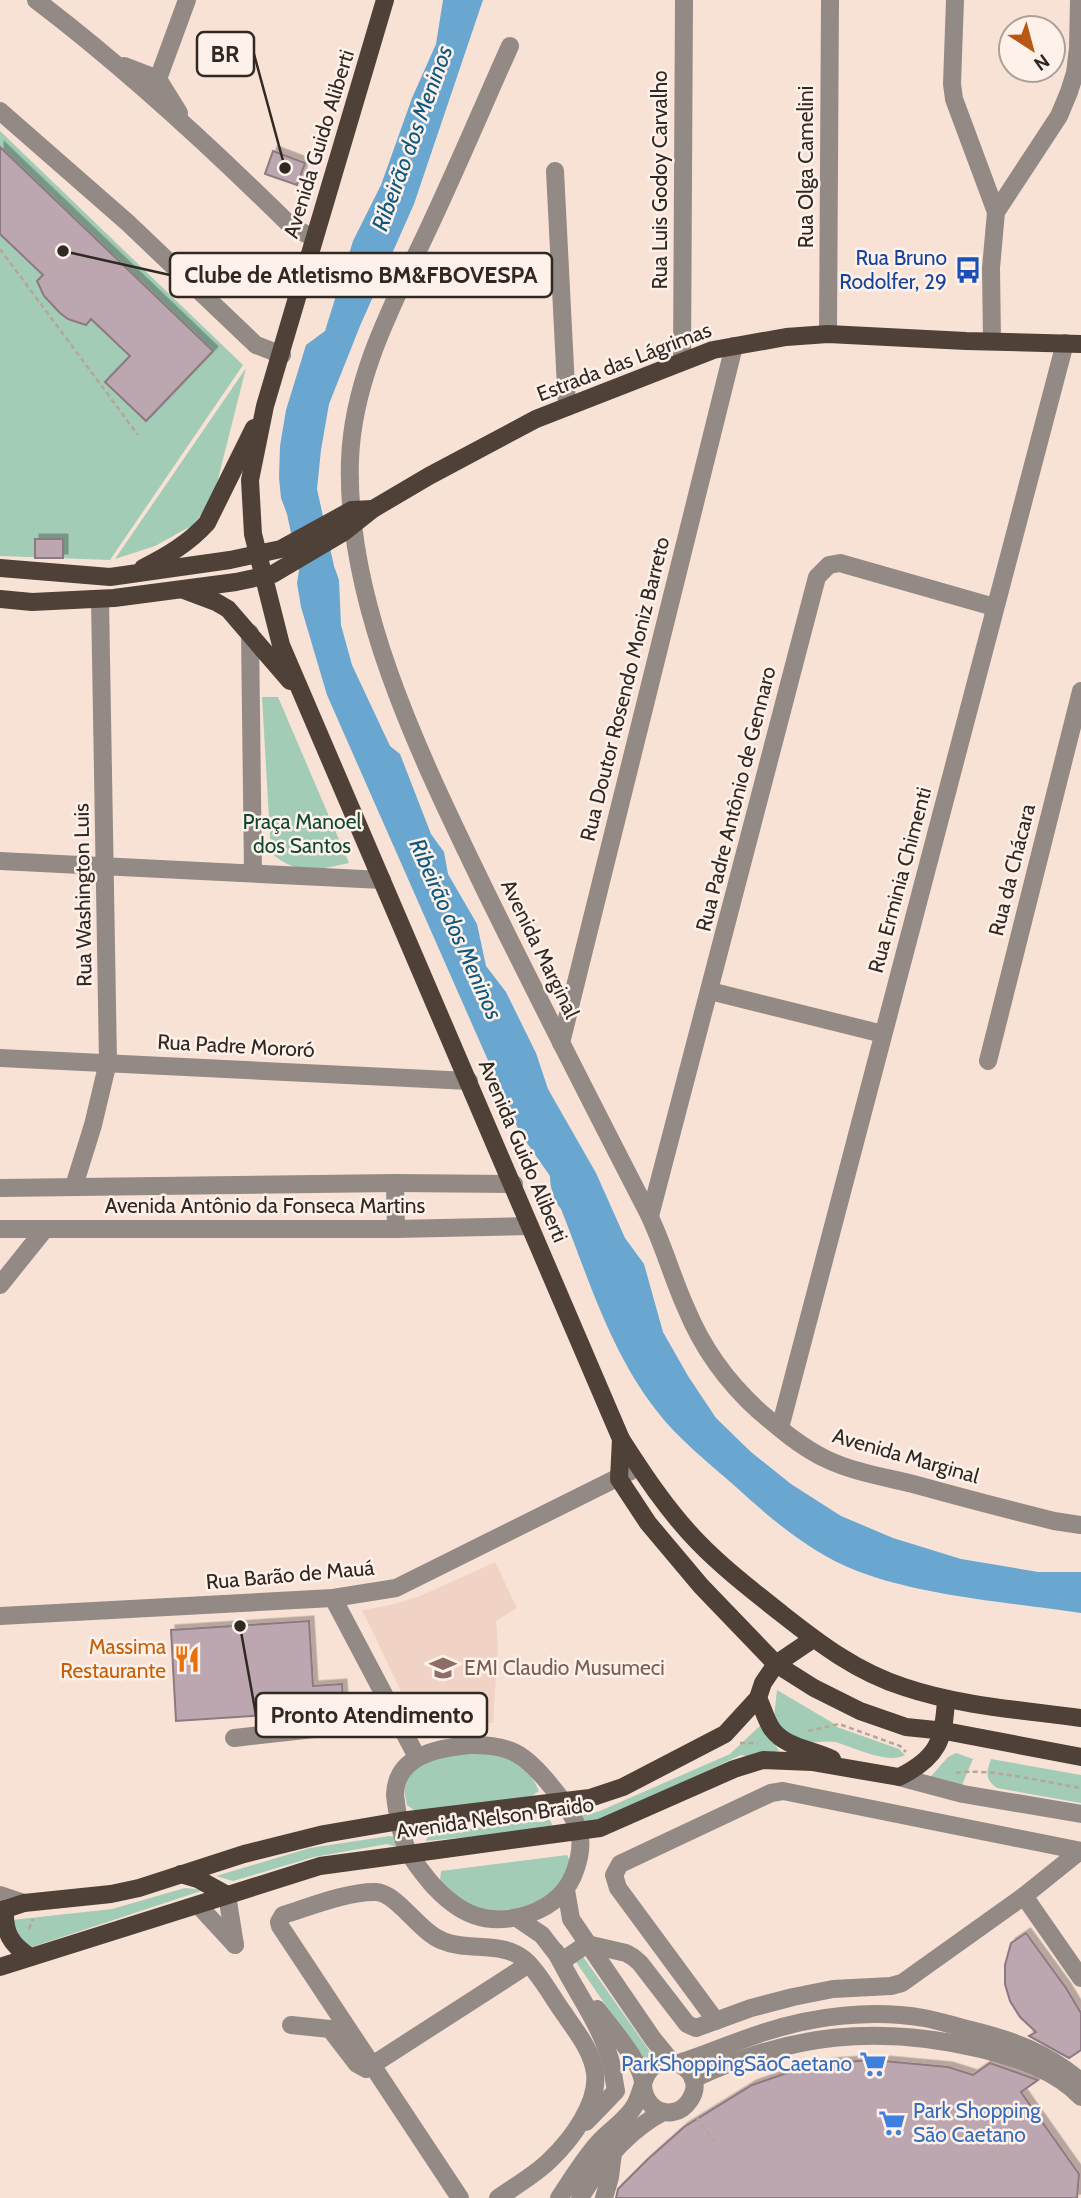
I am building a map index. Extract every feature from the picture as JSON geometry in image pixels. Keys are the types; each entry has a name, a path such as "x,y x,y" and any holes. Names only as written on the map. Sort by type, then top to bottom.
{"main road":[{"name":"Avenida Guido Aliberti","path":"385,0 265,406 250,481 253,534 281,645 621,1440 639,1467 698,1542 733,1575 813,1639 866,1672 903,1687 946,1699 1081,1718"},
{"name":"Estrada das Lágrimas","path":"0,568 110,577 257,555 286,546 373,509 441,469 536,419 682,360 734,346 786,337 828,334 1073,343"},
{"path":"129,575 171,553 196,535 207,523 265,406"},
{"name":"Estrada das Lágrimas","path":"0,598 32,602 100,599 262,577 290,566 347,521"},
{"path":"180,589 216,601 228,609 303,696"},
{"name":"Avenida Guido Aliberti","path":"619,1479 621,1440"},
{"path":"619,1479 648,1523 701,1586 776,1664 814,1688 860,1711 906,1727 945,1731 1081,1757"},
{"name":"Avenida Nelson Braido","path":"2,1905 111,1894 286,1842 400,1821 590,1798 623,1787 725,1734 758,1698 762,1683 776,1664 813,1639"},
{"path":"758,1698 771,1727 780,1737 847,1767"},
{"path":"899,1777 921,1764 945,1731 946,1699"},
{"name":"Avenida Nelson Braido","path":"0,1967 320,1866 579,1832 615,1822 751,1763 774,1760 847,1767 899,1777"},
{"path":"181,1874 198,1879 227,1895"},
{"path":"2,1905 4,1924 10,1941 30,1957"}],"street":[{"path":"36,0 117,64 292,228 314,238"},
{"path":"158,79 187,0"},
{"name":"Rua Luis Godoy Carvalho","path":"682,360 684,0"},
{"name":"Rua Olga Camelini","path":"828,334 830,0"},
{"path":"955,0 952,84 954,99 996,212 991,268 992,341"},
{"path":"996,212 1059,116 1069,92 1075,74 1078,48 1079,0"},
{"name":"Avenida Marginal","path":"510,46 463,155 377,339 354,420 347,521 396,692 443,802 561,1043 650,1216 687,1311 705,1347 727,1377 755,1407 806,1448 846,1467 1054,1521 1081,1525"},
{"path":"117,64 158,79 185,127"},
{"path":"0,111 128,223 256,345 282,355"},
{"path":"555,171 567,407"},
{"name":"Rua Erminia Chimenti","path":"780,1428 994,607 1073,343"},
{"name":"Rua Doutor Rosendo Moniz Barreto","path":"561,1043 734,346"},
{"name":"Rua Padre Antônio de Gennaro","path":"650,1216 817,577 829,565 840,563 994,607"},
{"name":"Rua Washington Luis","path":"74,1186 93,1125 108,1062 100,599"},
{"path":"250,633 253,873"},
{"name":"Rua da Chácara","path":"988,1060 1081,691"},
{"path":"0,861 382,880"},
{"path":"710,991 883,1034"},
{"name":"Rua Padre Mororó","path":"0,1058 469,1082"},
{"path":"395,1183 396,1229"},
{"name":"Avenida Antônio da Fonseca Martins","path":"0,1188 513,1184"},
{"name":"Avenida Antônio da Fonseca Martins","path":"0,1229 396,1229 530,1226"},
{"path":"0,1285 45,1229"},
{"name":"Rua Barão de Mauá","path":"0,1616 333,1598 382,1591 409,1583 639,1467"},
{"path":"333,1598 417,1757"},
{"path":"234,1738 396,1720"},
{"path":"488,1745 505,1747 527,1760 564,1802 579,1832 579,1859 566,1890 551,1903 517,1918 490,1919 462,1911 444,1897 409,1854 400,1821 395,1786 405,1766 417,1757 449,1747 488,1745"},
{"path":"899,1777 974,1797 1081,1814"},
{"path":"716,2021 618,1888 614,1875 620,1864 771,1793 792,1792 1081,1851"},
{"path":"559,1957 587,1944 626,1953 640,1963 687,2024 696,2028 793,1997 833,1989 902,1983 1024,1896 1081,1851"},
{"path":"517,1918 533,1928 559,1957 632,2059 643,2076 645,2098 663,2112 685,2107 694,2094 693,2079 685,2067 675,2062 653,2039 587,1944 571,1919 566,1890"},
{"path":"460,2198 374,2066 337,2024 280,1926 283,1915 326,1901 377,1892 393,1899 418,1926 443,1941 515,1953 529,1964 583,2041 595,2071 593,2095 571,2135"},
{"path":"199,1906 235,1945 227,1895"},
{"path":"1024,1896 1081,1978"},
{"path":"640,1963 661,1947"},
{"path":"498,2198 550,2161 571,2135 616,2091 610,2059 597,2027 570,1983 559,1957"},
{"path":"374,2066 529,1964"},
{"path":"559,2198 598,2143 636,2105 643,2083 650,2069 656,2064 675,2062 768,2031 813,2020 854,2015 923,2018 998,2037 1041,2053 1066,2068 1081,2082"},
{"path":"291,2025 337,2024"},
{"path":"693,2079 742,2057 785,2045 822,2038 884,2034 954,2042 1006,2055 1045,2070 1064,2081 1081,2098"},
{"path":"580,2198 594,2174 632,2131 663,2112"},
{"path":"604,2198 613,2153"}],"path":[{"path":"0,249 138,435"},
{"path":"816,1735 806,1731 839,1724 900,1745 908,1756"},
{"path":"956,1773 969,1771 1081,1788"},
{"path":"695,2115 715,2142"}],"shaded area":[{"name":"EMI Claudio Musumeci","path":"495,1562 517,1608 496,1621 498,1644 493,1723 419,1729 362,1610 420,1596"}],"green space":[{"path":"0,131 243,365 110,560 0,556"},
{"path":"246,368 213,499 193,525 155,546 115,559"},
{"name":"Praça Manoel dos Santos","path":"262,697 278,697 349,863 317,869 299,868 271,853"},
{"path":"777,1690 837,1727 899,1749 905,1755 898,1758 880,1757 835,1742 805,1743 793,1739 785,1733 774,1717"},
{"path":"763,1723 779,1751 750,1757 741,1755 621,1811 589,1823 579,1822 579,1813 587,1815 600,1811 730,1754"},
{"path":"496,1748 522,1765 539,1791 529,1798 415,1811 407,1805 405,1788 410,1776 418,1768 443,1756"},
{"path":"956,1753 973,1759 962,1785 926,1782 948,1757"},
{"path":"991,1759 1081,1775 1081,1803 997,1788 990,1782 988,1775"},
{"path":"548,1817 552,1824 549,1829 426,1841 428,1834 544,1822"},
{"path":"396,1837 397,1847 387,1844 314,1857 233,1881 216,1876 310,1848"},
{"path":"567,1855 571,1863 565,1879 553,1892 528,1905 513,1909 471,1906 457,1898 440,1881 441,1871"},
{"path":"185,1888 204,1890 26,1949 17,1945 12,1920 112,1909"},
{"path":"579,1951 656,2060 646,2064 574,1959"}],"water":[{"name":"Ribeirão dos Meninos","path":"443,0 483,0 414,204 329,404 321,450 317,489 339,580 341,625 352,665 390,746 400,754 431,834 444,852 448,874 477,924 486,966 506,992 536,1053 548,1089 596,1173 625,1238 644,1264 663,1332 716,1418 751,1452 791,1484 841,1516 893,1538 961,1559 1038,1572 1081,1572 1081,1613 939,1593 883,1580 840,1564 778,1523 665,1421 640,1387 613,1338 561,1209 554,1198 550,1176 520,1133 327,695 301,607 297,583 299,571 281,498 280,446 286,410 306,345 325,331 353,241 381,185 412,98 436,44"}],"building":[{"path":"0,147 213,351 146,421 105,382 130,356 91,319 86,325 60,313 44,296 37,281 43,275 0,234"},
{"path":"273,151 305,163 297,185 265,174"},
{"path":"35,539 63,539 63,558 35,558"},
{"path":"309,1621 313,1686 342,1684 343,1699 281,1703 281,1714 176,1721 171,1630"},
{"path":"1026,1933 1081,2013 1081,2050 1069,2058 1029,2036 1036,2032 1020,2017 1010,2001 1005,1984 1005,1965 1011,1943"},
{"name":"Park Shopping São Caetano","path":"873,2060 948,2067 973,2075 990,2063 1038,2080 1021,2092 1079,2174 1077,2198 616,2198 618,2189 684,2127 752,2085 804,2067"}],"place":[{"name":"BR","path":"285,168"},
{"name":"Clube de Atletismo BM&FBOVESPA","path":"63,251"},
{"name":"Rua Bruno Rodolfer, 29","path":"968,270"},
{"name":"Pronto Atendimento","path":"240,1626"},
{"name":"Massima Restaurante","path":"187,1659"},
{"name":"EMI Claudio Musumeci","path":"443,1668"},
{"name":"ParkShoppingSãoCaetano","path":"873,2064"},
{"name":"Park Shopping São Caetano","path":"892,2123"}]}
